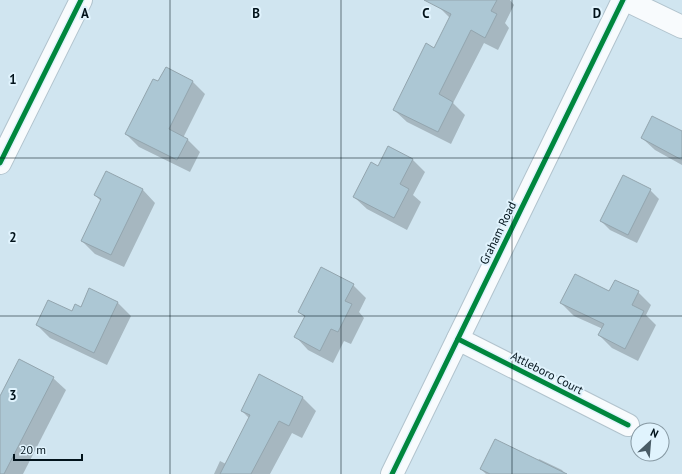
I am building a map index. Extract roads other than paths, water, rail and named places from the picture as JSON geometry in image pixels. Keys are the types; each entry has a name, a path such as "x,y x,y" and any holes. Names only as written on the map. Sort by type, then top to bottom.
{"street":[{"path":"0,163 80,0"},
{"name":"Graham Road","path":"392,474 622,0"},
{"path":"626,0 682,27"},
{"name":"Attleboro Court","path":"458,340 628,425"}]}
